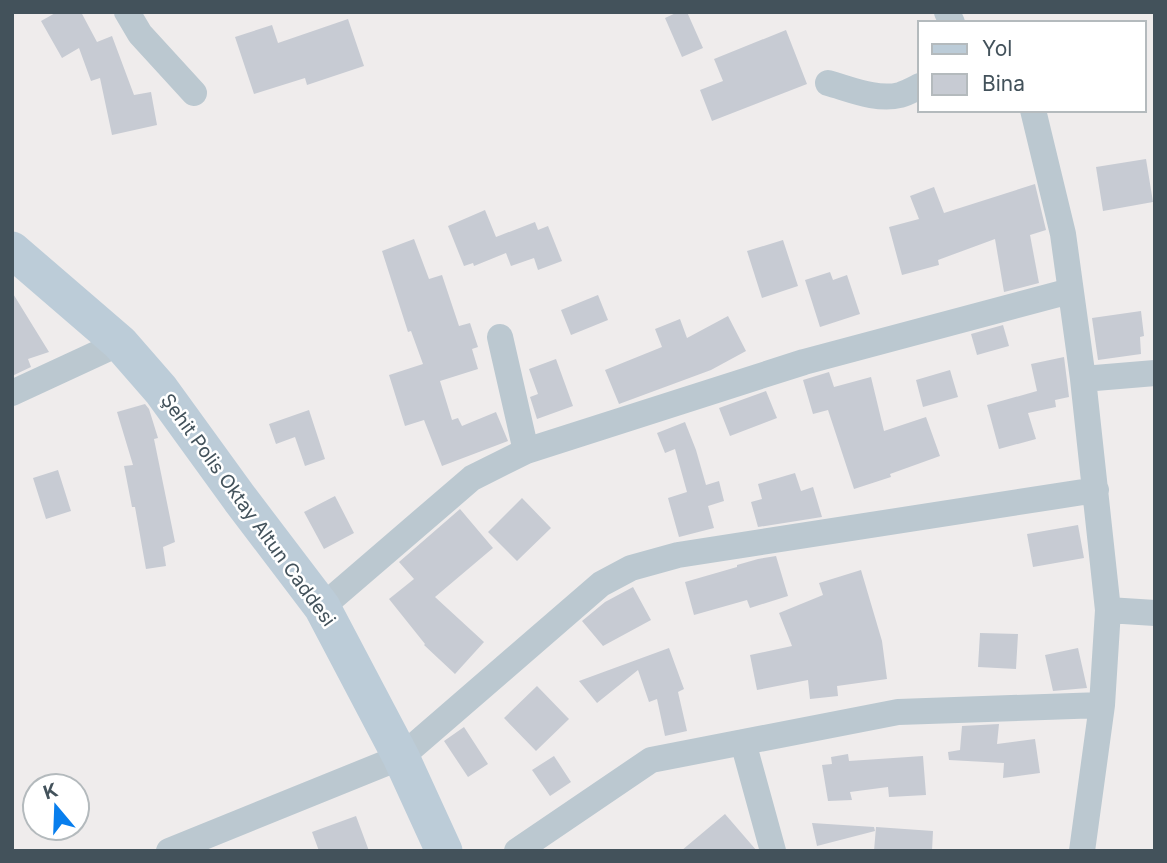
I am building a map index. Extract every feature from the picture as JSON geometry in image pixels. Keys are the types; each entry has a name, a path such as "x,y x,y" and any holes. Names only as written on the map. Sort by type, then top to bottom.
{"street":[{"path":"128,12 140,34 194,93"},
{"path":"828,83 866,94 884,96 900,95 918,87"},
{"path":"1033,112 1063,234 1083,379 1108,610 1102,705 1082,851"},
{"name":"Şehit Polis Oktay Altun Caddesi","path":"12,250 120,343 162,390 322,607 401,757 444,851"},
{"path":"322,607 472,478 526,451 804,362 1070,291"},
{"path":"500,337 526,451"},
{"path":"12,393 120,343"},
{"path":"1083,379 1155,373"},
{"path":"169,851 401,757 601,584 631,568 678,555 1096,490"},
{"path":"1108,610 1155,613"},
{"path":"517,851 651,760 898,712 1102,705"},
{"path":"744,742 773,851"}],"building":[{"path":"57,12 81,12 97,42 112,36 134,95 151,92 157,125 112,135 100,78 91,81 79,48 62,58 41,21"},
{"path":"678,12 687,12 703,48 682,57 665,18"},
{"path":"348,19 364,66 307,85 305,78 254,94 235,37 272,25 278,43"},
{"path":"786,30 807,84 712,121 700,90 723,81 714,59"},
{"path":"1146,159 1153,202 1103,211 1096,167"},
{"path":"1035,184 1046,230 1030,235 1039,283 1004,292 995,239 938,260 939,265 902,275 889,227 919,219 910,196 934,187 944,213"},
{"path":"485,210 496,237 535,222 538,230 548,226 562,261 538,270 534,258 511,266 506,253 474,266 473,263 464,266 448,226"},
{"path":"414,239 429,279 442,275 459,326 470,323 478,347 472,349 478,369 440,381 452,420 458,418 462,426 496,412 508,441 442,466 424,420 405,426 389,375 423,364 411,331 408,332 382,251"},
{"path":"783,240 798,286 762,298 747,251"},
{"path":"830,272 833,280 847,275 860,314 820,327 805,280"},
{"path":"12,292 49,352 28,359 31,367 12,376"},
{"path":"598,295 608,320 571,335 561,310"},
{"path":"1141,311 1144,336 1140,337 1141,354 1098,360 1092,318"},
{"path":"728,316 746,351 711,370 619,404 605,370 662,347 655,329 680,319 687,338"},
{"path":"1003,325 1009,346 977,355 971,334"},
{"path":"1064,357 1069,397 1055,400 1056,407 1028,413 1036,439 999,449 987,405 1037,391 1031,364"},
{"path":"556,359 573,406 537,419 530,397 538,394 529,369"},
{"path":"950,370 958,397 923,407 916,380"},
{"path":"829,372 834,387 871,377 884,431 926,417 940,456 854,489 828,410 813,414 803,380"},
{"path":"766,391 777,418 730,436 719,408"},
{"path":"145,404 158,438 154,439 175,542 163,547 166,566 146,569 135,507 132,507 124,466 133,465 117,412"},
{"path":"309,410 325,459 305,466 295,437 276,444 269,424"},
{"path":"685,422 706,485 719,481 724,501 708,506 714,528 679,537 668,498 687,492 675,449 665,453 657,433"},
{"path":"58,470 71,511 46,519 33,478"},
{"path":"795,473 801,491 813,487 822,517 758,527 751,502 762,499 758,484"},
{"path":"335,496 354,533 324,549 304,512"},
{"path":"522,498 551,528 517,561 488,532"},
{"path":"460,509 493,548 435,597 484,642 455,674 424,645 389,599 414,579 399,562"},
{"path":"1078,525 1084,558 1033,567 1027,534"},
{"path":"776,556 788,596 750,608 747,600 694,615 685,582"},
{"path":"861,570 882,641 887,679 837,686 838,696 810,699 808,680 757,690 750,655 792,646 779,613 823,595 819,583"},
{"path":"633,587 651,620 603,646 582,621 605,602"},
{"path":"980,633 1018,634 1016,669 978,667"},
{"path":"669,648 684,689 678,692 687,731 665,736 657,699 649,702 638,670 597,703 579,681"},
{"path":"1078,648 1087,688 1053,691 1045,655"},
{"path":"537,686 569,719 536,751 504,718"},
{"path":"999,724 997,744 1035,739 1040,773 1003,778 1004,763 949,760 948,752 960,750 962,726"},
{"path":"464,727 488,764 468,777 444,741"},
{"path":"848,754 849,761 923,756 926,795 889,797 888,787 850,792 852,800 828,801 822,765 832,764 831,757"},
{"path":"554,756 571,782 550,796 532,770"},
{"path":"725,814 757,851 681,851"},
{"path":"356,816 369,851 319,851 312,832"},
{"path":"812,823 874,827 875,831 817,846"},
{"path":"876,827 933,831 932,851 874,851"}]}
